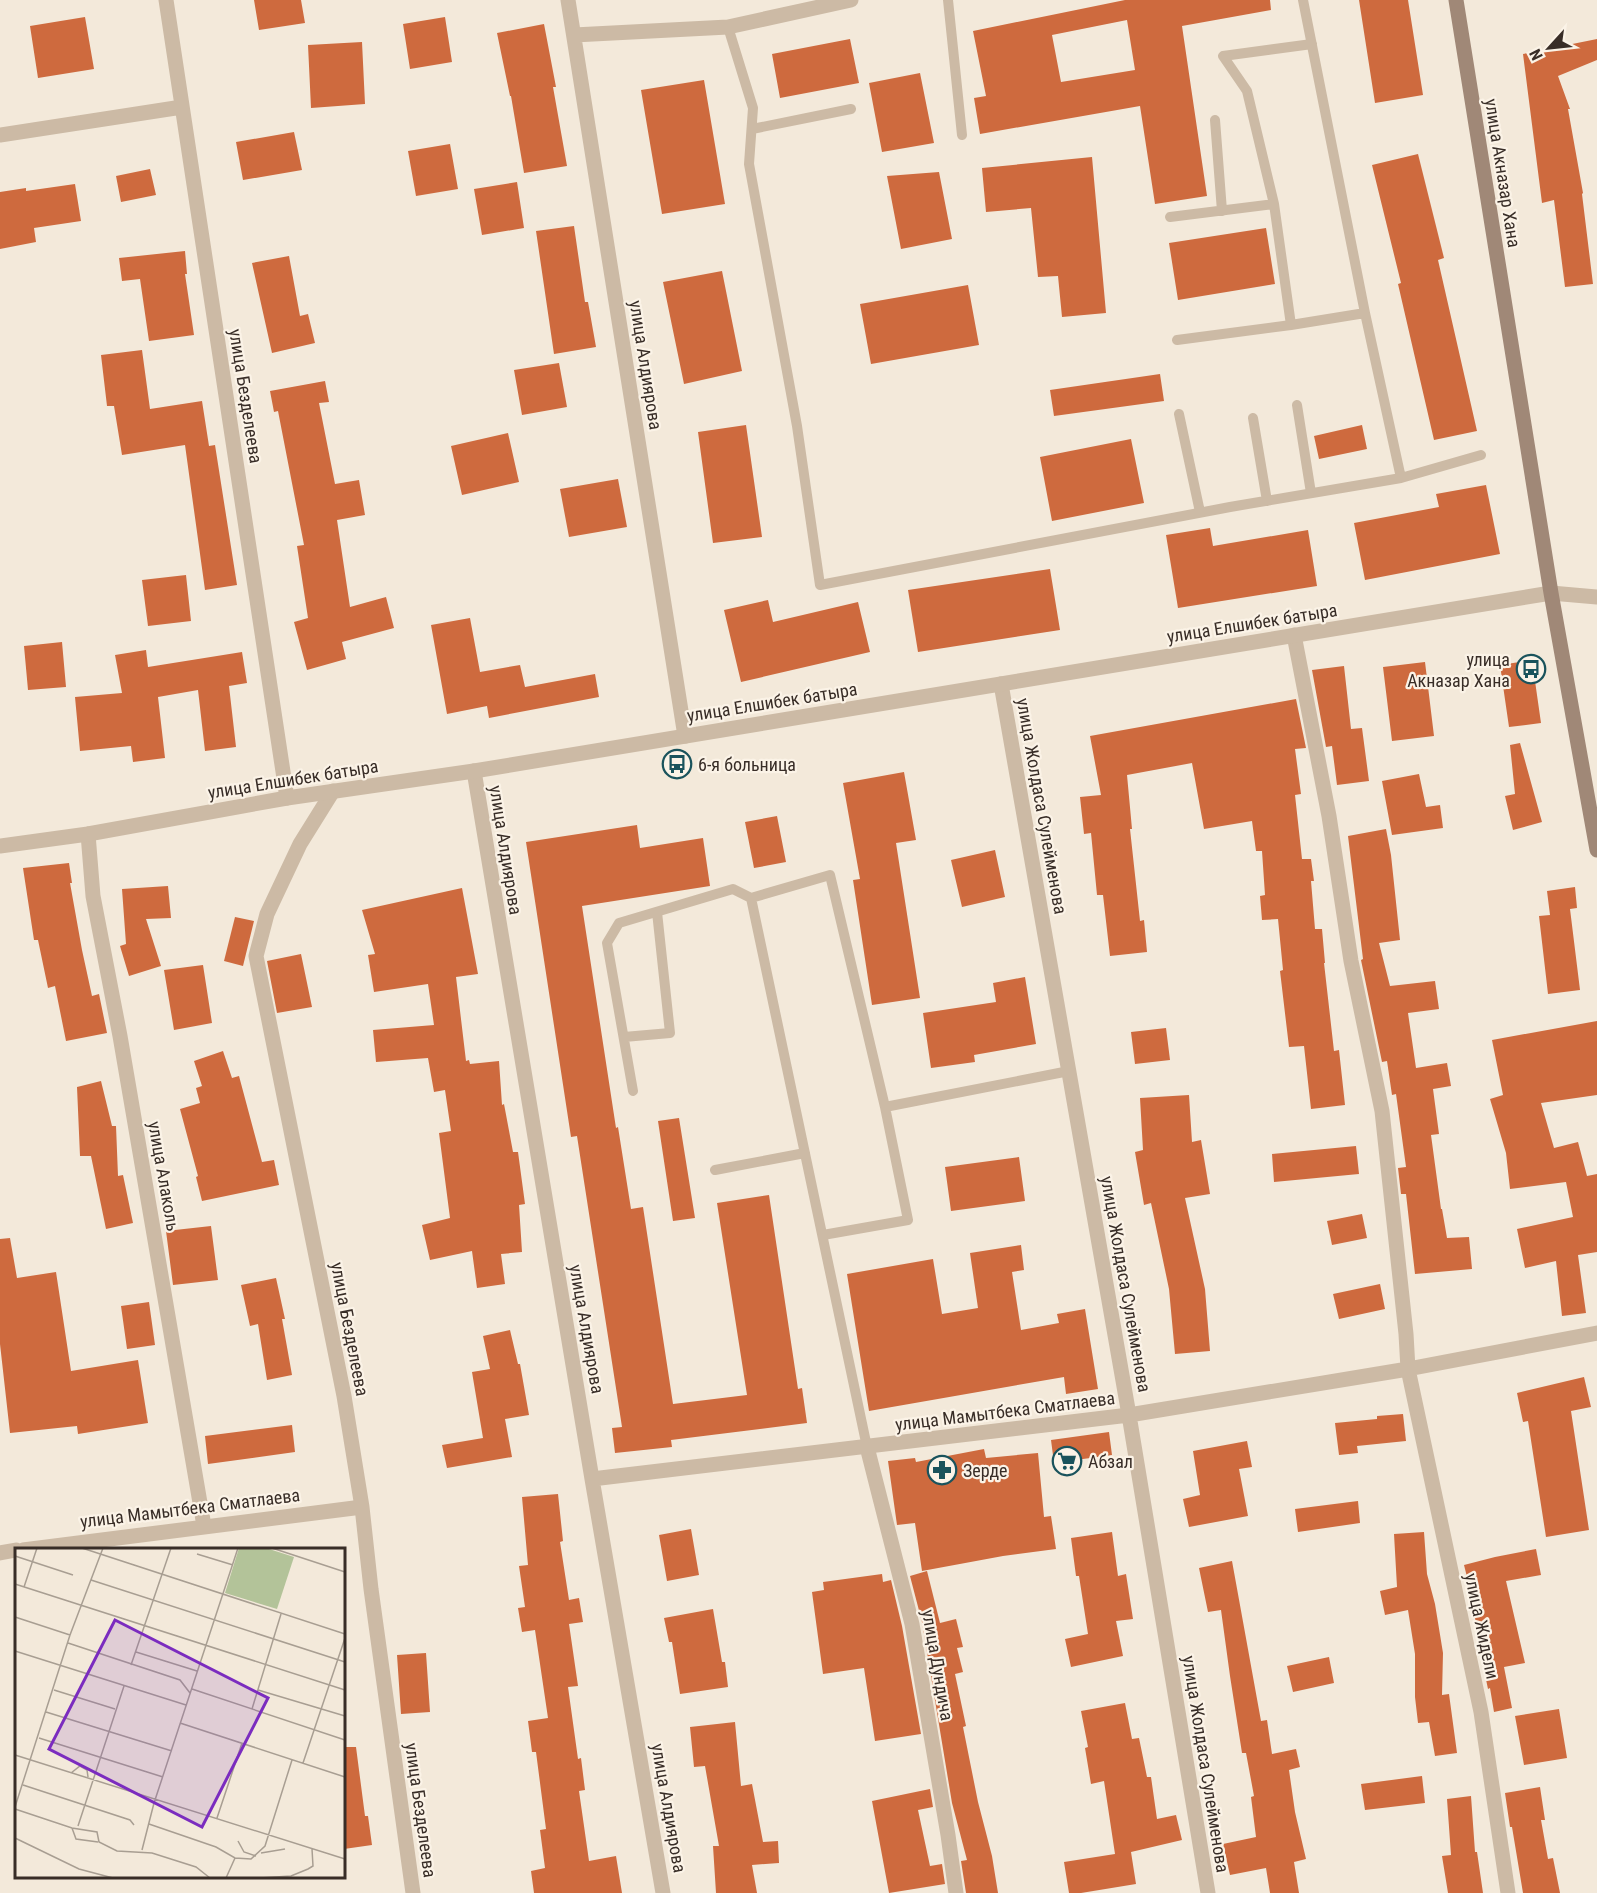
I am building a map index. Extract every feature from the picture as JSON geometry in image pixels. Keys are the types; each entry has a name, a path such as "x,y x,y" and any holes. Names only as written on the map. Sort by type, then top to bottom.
{"main road":[{"name":"улица Акназар Хана","path":"1456,0 1551,593 1597,850"}],"street":[{"name":"улица Безделеева","path":"166,0 287,798"},
{"name":"улица Алдиярова","path":"568,0 685,736"},
{"path":"574,36 728,27 852,0"},
{"path":"0,135 182,106"},
{"name":"улица Елшибек батыра","path":"0,846 88,834 287,798 474,771 1551,593 1597,597"},
{"name":"улица Жидели","path":"1294,635 1329,816 1350,961 1382,1111 1408,1369 1481,1712 1508,1893"},
{"name":"улица Жолдаса Сулейменова","path":"1001,684 1129,1415 1208,1893"},
{"name":"улица Алдиярова","path":"474,771 663,1893"},
{"name":"улица Безделеева","path":"333,791 300,844 267,914 256,956 344,1396 362,1507 372,1600 412,1893"},
{"name":"улица Алаколь","path":"88,834 93,896 120,1036 204,1526"},
{"name":"улица Мамытбека Сматлаева","path":"592,1479 1129,1415 1408,1369 1597,1333"},
{"name":"улица Дундича","path":"867,1447 912,1624 956,1893"},
{"name":"улица Мамытбека Сматлаева","path":"38,1548 362,1507"},
{"path":"0,1552 15,1550"}],"lane":[{"path":"948,0 962,135"},
{"path":"1304,0 1365,313 1401,478"},
{"path":"728,27 753,108 749,164 797,426 820,585 1200,512 1401,478 1481,455"},
{"path":"1291,326 1274,204 1247,91 1222,56 1312,44"},
{"path":"752,129 851,109"},
{"path":"1215,120 1222,211"},
{"path":"1170,217 1274,204"},
{"path":"1177,340 1291,326 1365,313"},
{"path":"1297,405 1311,493"},
{"path":"1179,414 1200,512"},
{"path":"1253,418 1267,501"},
{"path":"633,1091 607,943 619,923 733,889 751,898 830,875 885,1107 908,1220 823,1235"},
{"path":"751,898 867,1447"},
{"path":"624,1037 669,1033 657,912"},
{"path":"885,1107 1069,1071"},
{"path":"715,1170 805,1152"}],"building":[{"path":"254,0 301,0 305,23 259,30"},
{"path":"1125,0 1270,0 1271,10 1182,26 1207,196 1155,204 1140,106 980,134 974,98 986,96 973,31","holes":["1127,20 1135,70 1061,82 1052,35"]},
{"path":"1359,0 1408,0 1423,95 1375,103"},
{"path":"85,17 94,69 38,78 30,26"},
{"path":"445,17 452,62 410,69 403,24"},
{"path":"544,24 567,166 524,173 511,96 497,33"},
{"path":"850,39 859,83 780,98 772,54"},
{"path":"1597,39 1597,60 1558,76 1570,109 1568,109 1583,193 1593,284 1565,287 1554,200 1542,203 1523,54"},
{"path":"362,42 365,104 311,108 308,45"},
{"path":"920,73 934,143 882,152 869,83"},
{"path":"704,80 725,204 662,214 641,90"},
{"path":"294,132 302,170 243,180 236,142"},
{"path":"450,144 458,189 416,196 408,151"},
{"path":"1418,154 1444,258 1438,260 1477,431 1434,440 1398,284 1401,283 1372,165"},
{"path":"1092,157 1106,313 1062,317 1058,276 1038,277 1031,208 986,212 982,168"},
{"path":"150,169 156,195 121,202 116,176"},
{"path":"939,172 952,239 901,249 887,176"},
{"path":"517,182 524,228 482,235 474,189"},
{"path":"75,184 81,221 34,228 36,242 0,249 0,192"},
{"path":"574,226 585,302 588,302 596,347 554,354 536,231"},
{"path":"1266,228 1275,284 1178,300 1169,243"},
{"path":"185,251 187,274 185,274 194,335 149,341 140,279 122,281 119,258"},
{"path":"289,256 300,316 308,314 315,343 272,353 252,263"},
{"path":"722,271 742,371 684,384 663,282"},
{"path":"968,285 979,345 871,364 860,304"},
{"path":"142,350 150,409 202,401 209,446 215,445 237,585 205,590 185,445 122,455 114,406 107,406 101,355"},
{"path":"559,363 567,407 522,415 514,370"},
{"path":"1160,374 1164,401 1054,416 1050,390"},
{"path":"325,381 329,402 319,403 335,484 359,480 365,515 337,520 350,607 386,597 394,628 342,642 346,659 307,670 294,622 308,618 297,546 304,545 278,411 274,412 270,391"},
{"path":"746,425 762,537 713,543 698,432"},
{"path":"1362,425 1367,449 1319,459 1314,436"},
{"path":"508,433 519,482 462,495 451,446"},
{"path":"1131,439 1144,503 1052,521 1040,457"},
{"path":"618,479 627,527 569,537 560,489"},
{"path":"1486,485 1500,554 1365,580 1354,523 1439,507 1436,494"},
{"path":"1210,528 1213,546 1308,530 1317,586 1178,608 1166,535"},
{"path":"1050,569 1060,630 918,652 908,590"},
{"path":"186,575 191,621 148,626 142,580"},
{"path":"768,600 773,622 858,602 870,652 741,682 724,610"},
{"path":"470,618 480,672 520,665 525,687 595,674 599,697 489,718 487,706 447,714 431,625"},
{"path":"62,642 66,687 28,690 24,646"},
{"path":"146,650 148,667 242,652 247,683 229,686 236,747 205,751 198,690 158,697 165,758 133,762 131,746 80,751 75,697 122,693 115,655"},
{"path":"1532,660 1541,723 1509,727 1500,665"},
{"path":"1425,662 1434,736 1392,741 1383,667"},
{"path":"1344,666 1351,729 1362,728 1369,781 1337,785 1332,746 1326,747 1312,670"},
{"path":"1296,699 1306,748 1295,749 1301,794 1295,795 1302,859 1311,859 1315,929 1322,929 1334,1051 1339,1050 1345,1105 1311,1109 1304,1046 1289,1047 1280,971 1283,970 1278,919 1262,920 1260,896 1265,895 1262,851 1256,851 1252,821 1204,829 1192,763 1127,775 1132,829 1130,829 1140,921 1144,920 1147,952 1110,956 1103,895 1097,895 1091,833 1084,834 1080,797 1101,795 1090,736"},
{"path":"1520,743 1542,822 1513,830 1505,796 1515,794 1510,745"},
{"path":"904,772 916,840 896,843 920,998 872,1005 853,880 860,879 843,783"},
{"path":"1419,774 1426,807 1440,805 1443,828 1392,835 1382,781"},
{"path":"777,816 786,862 754,868 745,822"},
{"path":"637,825 640,848 703,838 710,886 582,906 616,1128 618,1127 631,1209 643,1207 673,1404 747,1395 717,1203 769,1195 798,1389 802,1388 807,1423 671,1440 672,1447 615,1453 612,1428 622,1427 577,1136 571,1137 526,842"},
{"path":"1386,829 1400,940 1379,943 1390,986 1435,981 1439,1009 1408,1013 1416,1068 1447,1063 1451,1086 1433,1089 1439,1134 1431,1135 1447,1238 1469,1237 1472,1269 1415,1274 1406,1194 1401,1194 1398,1168 1406,1167 1396,1094 1392,1095 1387,1061 1382,1062 1361,960 1363,959 1348,836"},
{"path":"995,850 1005,897 962,907 951,860"},
{"path":"69,863 72,883 70,883 92,996 99,994 107,1033 66,1041 55,986 48,988 38,940 34,940 23,868"},
{"path":"168,886 171,918 146,919 161,966 129,976 120,946 126,944 122,889"},
{"path":"1575,887 1577,908 1570,909 1580,990 1548,994 1539,916 1550,915 1547,891"},
{"path":"462,888 478,974 456,977 466,1061 469,1060 470,1064 499,1061 502,1105 504,1104 513,1152 518,1152 525,1204 519,1205 522,1252 501,1254 505,1284 477,1288 472,1251 430,1260 422,1225 450,1218 439,1133 451,1131 445,1090 434,1092 428,1058 376,1062 373,1030 434,1025 428,984 374,992 368,955 375,954 362,910"},
{"path":"235,917 254,921 243,966 224,961"},
{"path":"301,954 312,1007 277,1013 267,961"},
{"path":"203,965 212,1023 174,1030 164,970"},
{"path":"1025,977 1036,1044 974,1055 975,1062 931,1068 923,1013 996,1002 993,983"},
{"path":"1597,1021 1597,1095 1541,1103 1554,1148 1578,1142 1587,1176 1597,1174 1597,1252 1578,1255 1586,1313 1562,1316 1556,1261 1525,1268 1517,1229 1573,1217 1566,1182 1510,1189 1506,1153 1490,1099 1503,1095 1492,1040"},
{"path":"1166,1028 1170,1060 1135,1064 1131,1032"},
{"path":"223,1051 232,1078 239,1076 262,1162 274,1160 279,1185 202,1201 196,1177 198,1176 180,1109 200,1103 196,1088 202,1086 194,1061"},
{"path":"101,1081 112,1126 116,1126 118,1176 123,1175 133,1223 106,1229 91,1156 80,1156 77,1087"},
{"path":"1189,1095 1192,1142 1201,1140 1210,1194 1185,1198 1205,1289 1210,1351 1175,1354 1169,1289 1151,1203 1144,1205 1135,1152 1143,1150 1140,1098"},
{"path":"679,1118 695,1218 673,1221 658,1121"},
{"path":"1356,1146 1359,1174 1274,1182 1272,1154"},
{"path":"1019,1157 1025,1201 951,1211 945,1167"},
{"path":"1362,1214 1367,1238 1332,1245 1327,1221"},
{"path":"211,1226 218,1280 173,1285 166,1231"},
{"path":"10,1238 17,1278 56,1272 71,1371 138,1360 148,1423 78,1434 77,1426 10,1433 0,1344 0,1239"},
{"path":"1021,1245 1024,1270 1012,1272 1021,1330 1059,1323 1057,1314 1085,1309 1098,1389 1066,1394 1064,1377 869,1411 847,1274 933,1259 942,1314 978,1308 970,1253"},
{"path":"276,1278 285,1319 282,1319 292,1375 267,1380 258,1324 250,1326 241,1285"},
{"path":"1380,1284 1385,1309 1339,1319 1333,1294"},
{"path":"149,1302 155,1345 127,1349 121,1306"},
{"path":"510,1330 518,1364 520,1364 529,1415 505,1419 512,1457 447,1468 442,1445 483,1438 472,1372 490,1369 483,1336"},
{"path":"1584,1377 1591,1407 1571,1411 1589,1530 1546,1537 1528,1421 1523,1422 1517,1393"},
{"path":"1403,1414 1406,1441 1357,1446 1358,1453 1339,1455 1335,1423"},
{"path":"292,1425 295,1452 208,1464 205,1436"},
{"path":"1109,1432 1112,1455 1054,1463 1051,1440"},
{"path":"1247,1441 1252,1467 1239,1469 1248,1516 1189,1527 1183,1499 1200,1495 1193,1451"},
{"path":"984,1449 986,1458 1038,1453 1044,1517 1051,1516 1056,1549 922,1571 915,1523 897,1525 888,1461 915,1458 916,1462"},
{"path":"558,1494 563,1541 560,1542 569,1600 579,1598 583,1622 569,1624 578,1686 568,1687 578,1759 581,1758 585,1790 579,1791 589,1861 616,1856 622,1893 534,1893 531,1871 545,1868 540,1830 546,1829 536,1752 532,1752 528,1721 548,1718 535,1630 522,1632 518,1608 525,1607 519,1566 528,1565 522,1497"},
{"path":"1358,1501 1360,1523 1298,1532 1295,1509"},
{"path":"691,1529 699,1575 667,1581 659,1535"},
{"path":"1112,1532 1118,1576 1126,1574 1133,1619 1116,1621 1123,1656 1071,1667 1065,1639 1088,1634 1071,1538"},
{"path":"1424,1532 1427,1574 1435,1604 1443,1653 1442,1695 1449,1694 1457,1753 1435,1756 1429,1722 1418,1723 1415,1697 1415,1654 1408,1610 1385,1615 1380,1591 1397,1587 1394,1534"},
{"path":"1536,1549 1541,1575 1506,1581 1525,1663 1504,1667 1512,1708 1494,1712 1464,1565"},
{"path":"1232,1561 1261,1721 1267,1720 1272,1754 1296,1749 1300,1767 1289,1770 1295,1812 1306,1859 1294,1862 1299,1893 1270,1893 1266,1868 1230,1875 1223,1844 1256,1837 1251,1797 1254,1796 1246,1753 1242,1753 1221,1610 1208,1612 1199,1568"},
{"path":"927,1571 940,1623 956,1619 963,1647 957,1648 963,1672 955,1674 966,1726 963,1727 998,1893 966,1893 961,1861 967,1860 952,1803 922,1622 910,1576"},
{"path":"882,1574 883,1582 891,1580 902,1626 921,1734 875,1741 864,1668 823,1674 812,1592 824,1590 823,1582"},
{"path":"713,1609 728,1687 680,1694 672,1642 669,1642 664,1618"},
{"path":"426,1653 430,1712 401,1714 397,1655"},
{"path":"1329,1657 1334,1683 1293,1692 1287,1666"},
{"path":"1125,1703 1132,1739 1139,1738 1147,1777 1151,1777 1157,1819 1176,1815 1182,1840 1131,1852 1136,1884 1069,1893 1064,1862 1115,1854 1104,1781 1091,1784 1085,1748 1088,1747 1081,1711"},
{"path":"1559,1709 1567,1758 1524,1765 1515,1716"},
{"path":"735,1722 741,1786 752,1784 763,1842 778,1841 779,1863 752,1865 757,1893 716,1893 713,1846 719,1846 705,1766 694,1767 690,1727"},
{"path":"345,1747 356,1747 365,1816 368,1816 372,1845 345,1849"},
{"path":"1422,1776 1425,1803 1365,1810 1361,1784"},
{"path":"1540,1787 1545,1820 1541,1820 1548,1859 1553,1858 1560,1893 1523,1893 1512,1827 1510,1827 1505,1793"},
{"path":"930,1789 933,1807 918,1810 930,1866 942,1864 945,1884 889,1893 872,1801"},
{"path":"1471,1796 1475,1852 1477,1852 1483,1893 1448,1893 1442,1856 1451,1855 1447,1799"}],"place":[{"name":"улица Акназар Хана","path":"1531,669"},
{"name":"6-я больница","path":"677,764"},
{"name":"Абзал","path":"1067,1461"},
{"name":"Зерде","path":"942,1470"}]}
